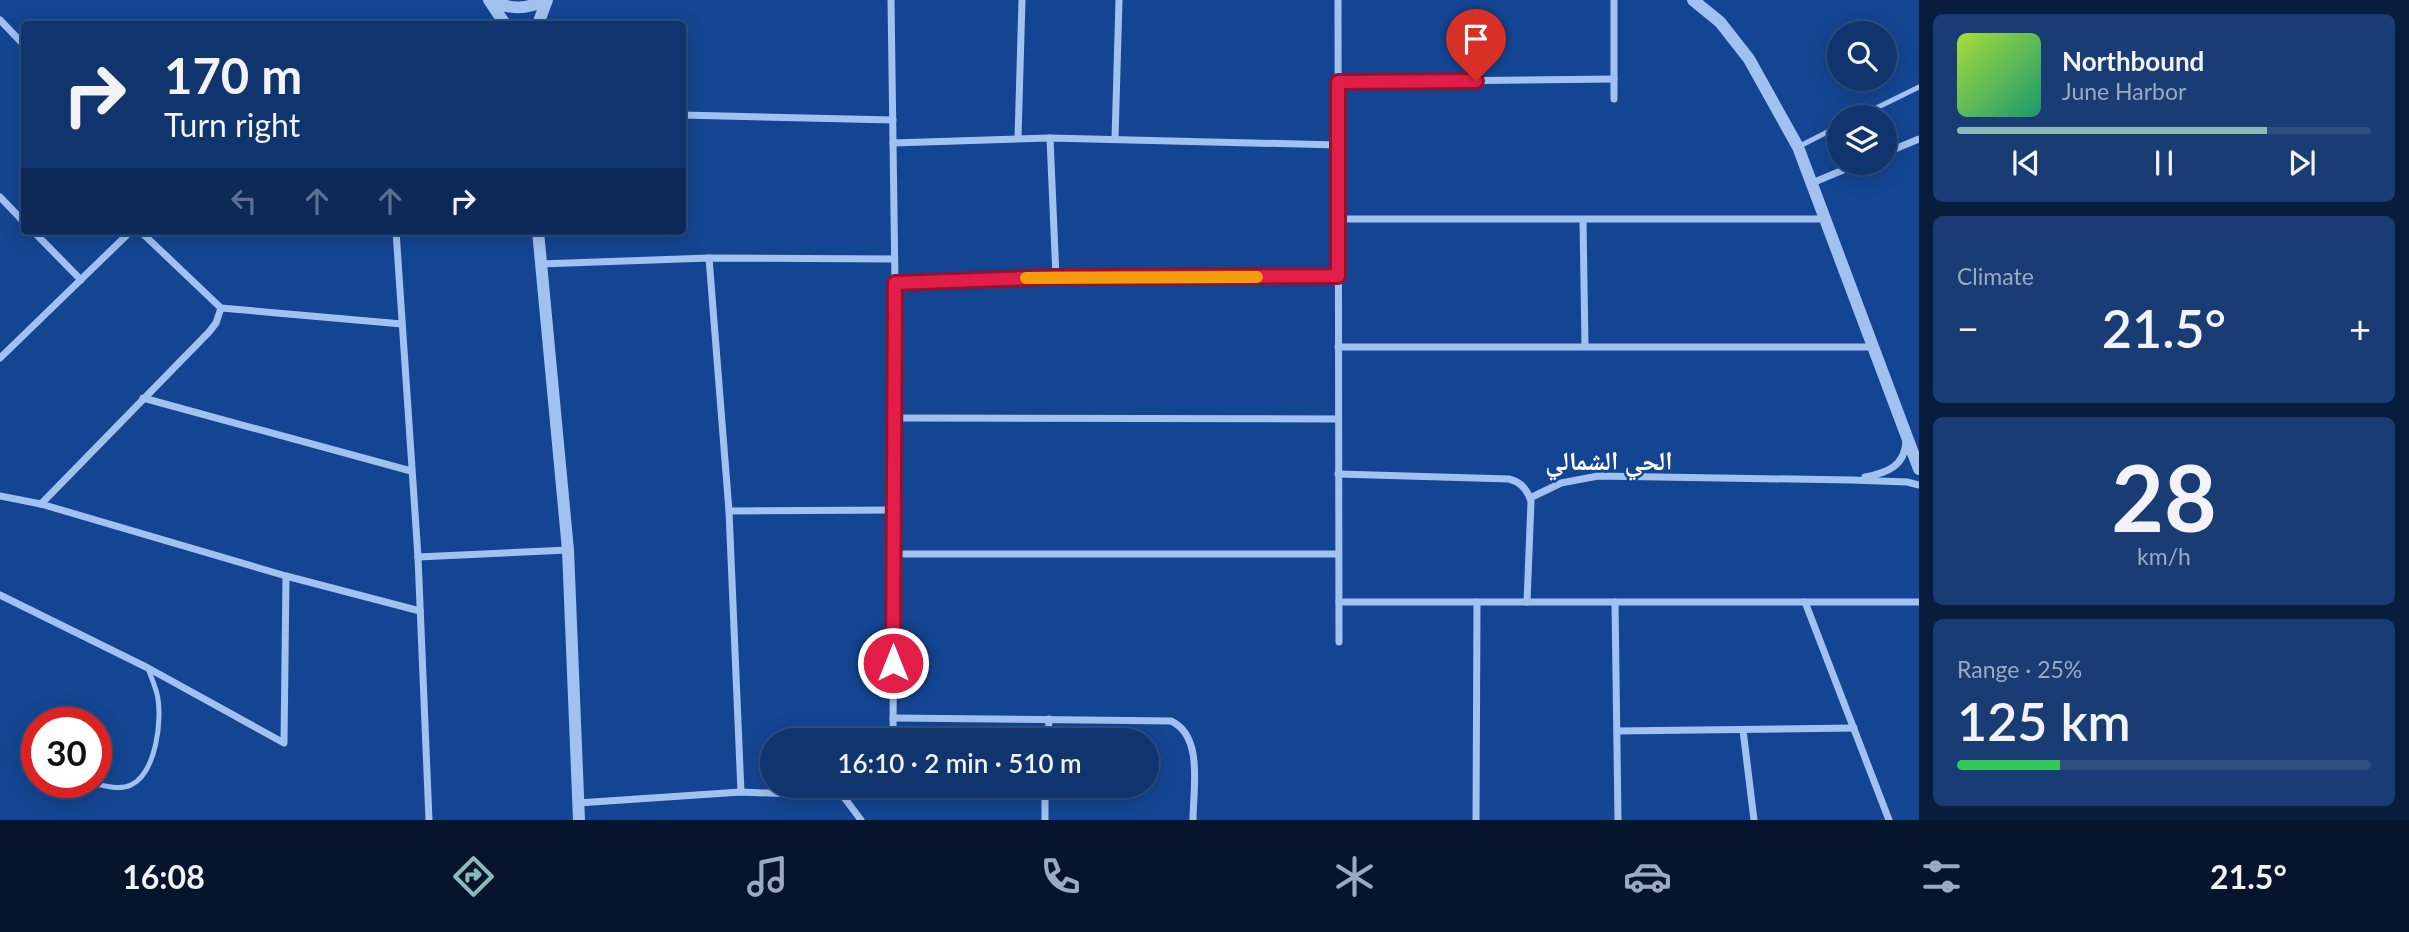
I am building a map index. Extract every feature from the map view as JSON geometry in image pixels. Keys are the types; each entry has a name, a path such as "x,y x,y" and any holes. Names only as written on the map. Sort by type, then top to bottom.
{"street":[{"path":"491,0 517,8 533,6 546,0"},
{"path":"491,0 503,21"},
{"path":"539,21 546,0"},
{"path":"891,0 895,283 893,728"},
{"path":"1018,138 1022,0"},
{"path":"1115,139 1119,0"},
{"path":"1338,0 1339,642"},
{"path":"1614,0 1614,99"},
{"path":"1693,0 1720,22 1749,59 1798,146 1919,469"},
{"path":"0,20 21,42"},
{"path":"1338,82 1614,79"},
{"path":"686,115 893,120"},
{"path":"893,143 1050,138 1338,145"},
{"path":"1050,138 1056,277"},
{"path":"1897,148 1919,139"},
{"path":"1812,183 1831,175"},
{"path":"0,197 21,219"},
{"path":"1338,219 1825,219"},
{"path":"1583,220 1585,346"},
{"path":"37,235 81,280"},
{"path":"0,358 127,235"},
{"path":"143,235 221,308 402,324"},
{"path":"396,235 418,557 429,820"},
{"path":"538,235 568,550 579,820"},
{"path":"540,264 709,258 894,259"},
{"path":"709,258 729,511 741,792"},
{"path":"895,283 1056,277 1338,276"},
{"path":"41,503 209,332 216,323 221,308"},
{"path":"1338,347 1872,347"},
{"path":"143,398 411,471"},
{"path":"894,418 1338,419"},
{"path":"1851,480 1884,473 1897,465 1906,446 1904,432"},
{"path":"1338,474 1509,479 1520,483 1530,498 1532,507 1527,602"},
{"path":"1530,498 1561,483 1598,477 1851,480 1908,482 1919,485"},
{"path":"0,496 41,503 286,576 420,611"},
{"path":"729,511 894,510"},
{"path":"418,557 568,550"},
{"path":"894,554 1338,554"},
{"path":"0,595 148,668 284,743 286,576"},
{"path":"1339,602 1919,602"},
{"path":"1476,820 1477,602"},
{"path":"1615,602 1618,820"},
{"path":"1805,602 1889,820"},
{"path":"893,718 1164,720 1177,724 1186,732 1192,746 1193,820"},
{"path":"1049,719 1049,728"},
{"path":"1617,731 1854,728"},
{"path":"1743,730 1754,820"},
{"path":"578,803 760,793"},
{"path":"844,798 861,820"},
{"path":"1045,798 1045,820"}],"lane":[{"path":"1883,105 1919,88"},
{"path":"1798,146 1827,132"},
{"path":"112,787 129,787 141,779 157,741 157,696 148,668"}],"slow traffic":[{"path":"1026,278 1257,277"}],"district":[{"name":"الحي الشمالي","path":"1609,460"}],"route":[{"path":"893,663 895,283 1056,277 1338,276 1338,82 1476,81"}]}
